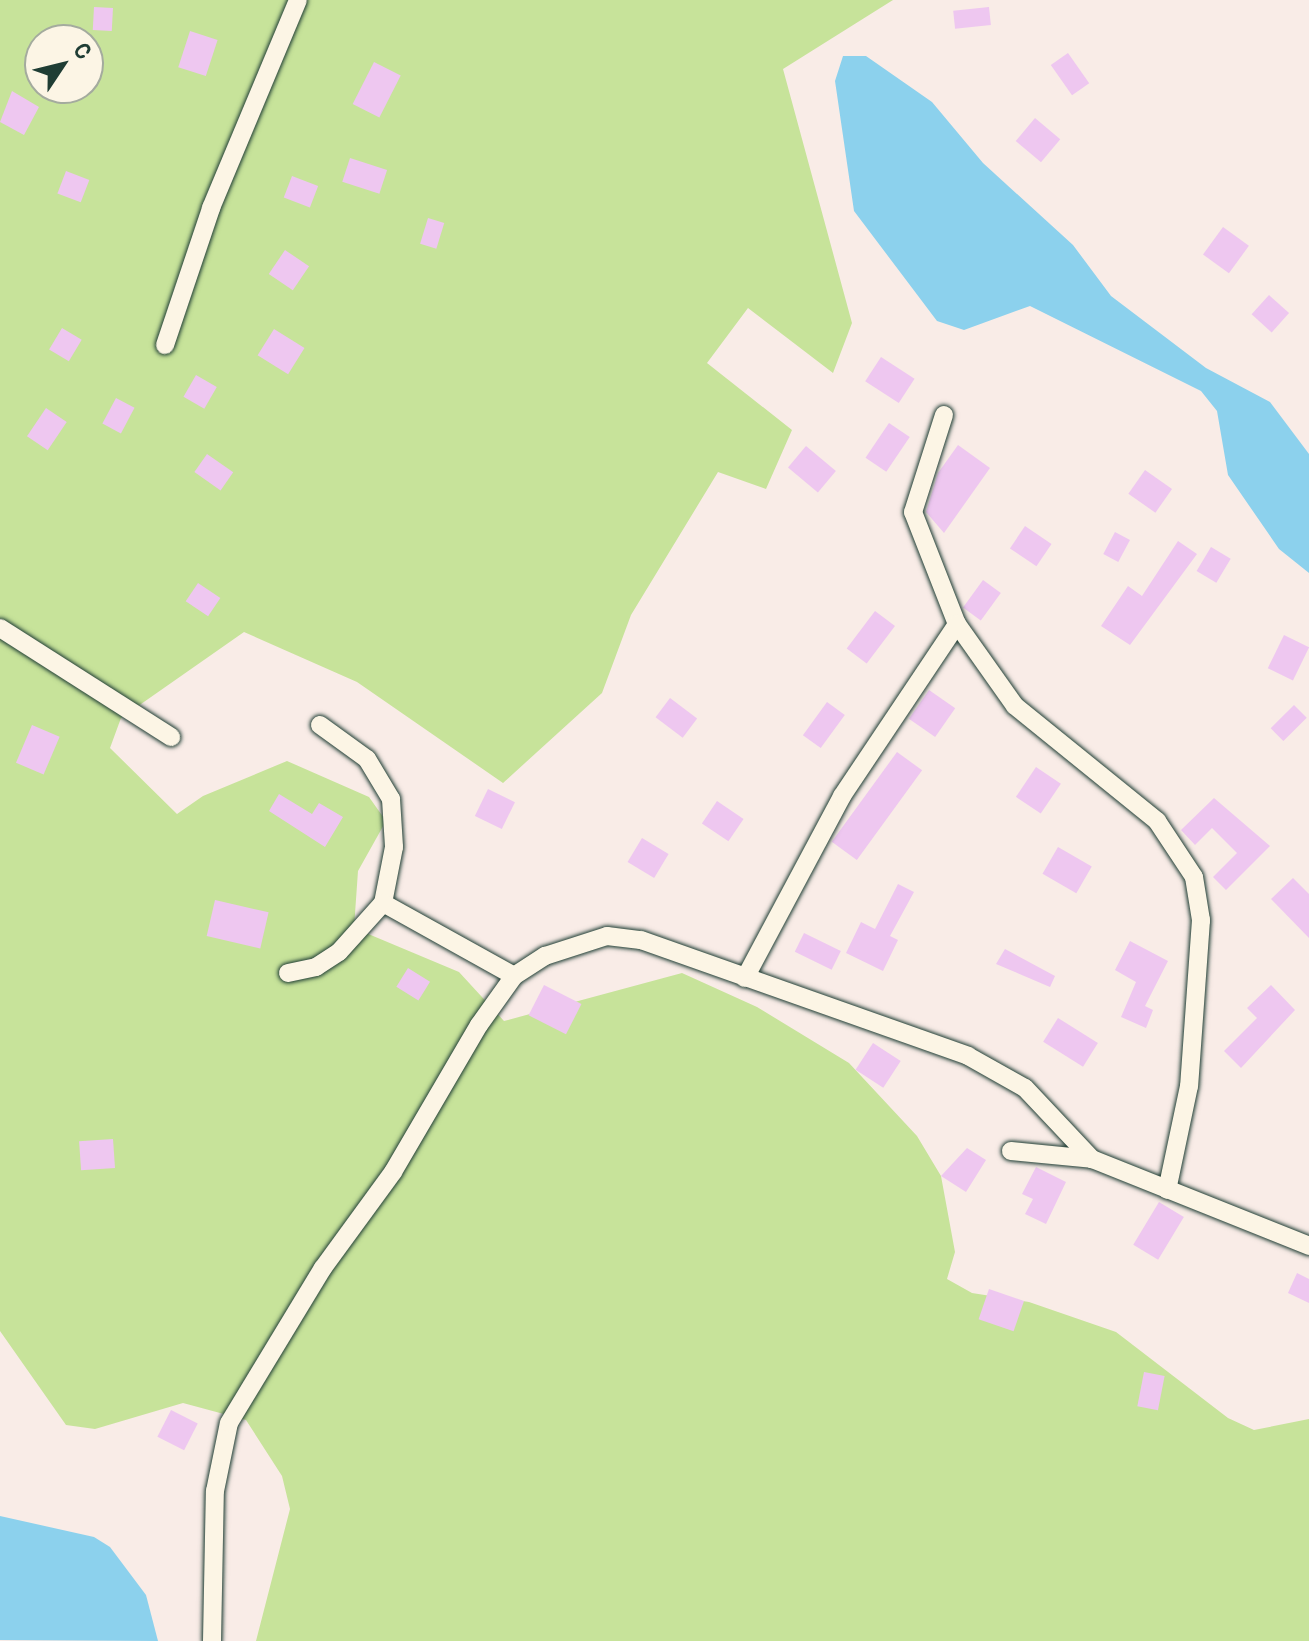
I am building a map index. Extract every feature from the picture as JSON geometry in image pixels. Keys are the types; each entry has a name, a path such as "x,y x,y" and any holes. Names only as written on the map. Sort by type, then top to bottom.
{"street":[{"path":"165,345 211,208 298,0"},
{"path":"944,415 913,512 957,624 1015,706 1157,821 1194,877 1201,920 1189,1086 1167,1190"},
{"path":"745,978 842,796 957,624"},
{"path":"0,628 171,737"},
{"path":"288,973 316,967 339,952 383,903 394,847 391,799 367,759 320,725"},
{"path":"383,903 514,976"},
{"path":"212,1641 215,1491 229,1423 514,976 573,944 607,936 641,940 968,1056 1025,1088 1092,1159"},
{"path":"1011,1151 1092,1159 1309,1246"}],"green space":[{"path":"0,0 893,0 783,69 852,323 833,373 748,308 707,363 792,430 766,489 718,472 631,615 602,693 503,783 357,682 244,632 121,718 110,748 177,814 203,796 287,761 369,797 386,821 358,871 354,928 459,972 504,1021 682,973 757,1007 849,1063 917,1136 941,1176 955,1252 947,1279 972,1293 1029,1302 1116,1332 1228,1418 1254,1430 1309,1419 1309,1641 256,1641 290,1509 282,1476 246,1420 183,1403 95,1429 66,1425 0,1331"}],"water":[{"path":"843,56 866,56 932,102 983,163 1073,245 1111,296 1206,368 1270,402 1309,454 1309,573 1279,549 1228,475 1217,411 1201,391 1030,306 964,330 937,321 854,211 835,81"},
{"path":"0,1516 94,1537 110,1547 146,1595 158,1641 0,1640"}],"building":[{"path":"94,7 113,8 112,31 104,31 104,24 93,24"},
{"path":"989,7 991,25 955,29 953,11"},
{"path":"190,31 218,40 206,76 178,67"},
{"path":"1068,53 1089,83 1072,95 1051,65"},
{"path":"374,62 401,76 379,117 353,104"},
{"path":"12,91 24,98 24,104 39,107 24,135 0,122"},
{"path":"1035,118 1060,139 1041,162 1016,141"},
{"path":"350,158 387,170 379,194 342,182"},
{"path":"66,171 89,180 81,202 57,193"},
{"path":"292,176 318,186 310,208 284,197"},
{"path":"428,218 444,223 436,249 420,244"},
{"path":"1223,227 1249,246 1229,273 1203,255"},
{"path":"285,250 309,266 293,290 269,274"},
{"path":"1269,295 1289,313 1272,332 1252,314"},
{"path":"62,328 82,340 69,361 49,349"},
{"path":"274,329 305,348 288,374 258,355"},
{"path":"881,357 915,379 899,403 865,381"},
{"path":"196,375 217,387 204,409 184,397"},
{"path":"116,398 135,408 121,433 102,424"},
{"path":"46,408 67,422 48,450 27,436"},
{"path":"889,423 910,437 886,472 866,458"},
{"path":"958,445 990,468 944,533 926,512 938,473"},
{"path":"806,446 836,471 818,493 788,467"},
{"path":"207,454 233,472 221,490 194,472"},
{"path":"1145,470 1172,489 1155,513 1128,494"},
{"path":"1025,526 1052,544 1036,566 1010,548"},
{"path":"1115,532 1130,540 1118,562 1103,554"},
{"path":"1178,541 1197,554 1130,645 1101,626 1128,586 1142,596"},
{"path":"1211,547 1231,559 1216,583 1197,571"},
{"path":"983,580 1001,593 981,620 963,608"},
{"path":"198,583 220,598 208,616 186,601"},
{"path":"875,611 895,626 867,664 847,649"},
{"path":"1284,635 1309,647 1293,681 1268,668"},
{"path":"929,690 955,708 935,737 909,719"},
{"path":"670,698 697,718 683,738 656,717"},
{"path":"827,702 845,715 821,748 803,735"},
{"path":"1294,705 1307,718 1283,741 1271,728"},
{"path":"32,725 60,737 44,774 16,763"},
{"path":"897,752 922,770 857,860 832,842"},
{"path":"1036,767 1061,784 1041,814 1016,797"},
{"path":"488,789 515,802 502,829 475,816"},
{"path":"279,794 312,814 319,803 343,817 325,847 269,811"},
{"path":"1214,798 1270,846 1226,890 1213,877 1237,853 1212,828 1195,845 1181,830"},
{"path":"717,801 744,819 728,841 702,823"},
{"path":"642,838 669,854 654,878 628,862"},
{"path":"1058,847 1092,866 1076,893 1042,874"},
{"path":"1293,878 1309,894 1309,938 1271,899"},
{"path":"898,884 914,892 890,936 898,940 883,971 846,953 861,922 875,929"},
{"path":"215,900 269,912 260,948 207,936"},
{"path":"804,933 841,951 832,970 795,952"},
{"path":"1130,941 1168,961 1145,1006 1153,1010 1146,1028 1121,1017 1136,982 1115,970"},
{"path":"1005,949 1055,976 1050,987 996,964"},
{"path":"408,968 430,982 418,1000 396,987"},
{"path":"544,985 581,1004 566,1034 529,1015"},
{"path":"1271,985 1295,1010 1241,1068 1224,1051 1257,1018 1247,1008"},
{"path":"1058,1018 1098,1043 1083,1067 1043,1042"},
{"path":"873,1043 901,1061 883,1088 856,1070"},
{"path":"113,1139 115,1168 81,1170 79,1141"},
{"path":"967,1148 986,1160 966,1192 941,1176"},
{"path":"1036,1167 1066,1182 1046,1224 1025,1214 1033,1199 1022,1194"},
{"path":"1159,1202 1184,1217 1158,1260 1133,1245"},
{"path":"1297,1273 1309,1279 1309,1303 1288,1293"},
{"path":"989,1289 1024,1301 1014,1331 979,1319"},
{"path":"1144,1372 1165,1376 1158,1410 1137,1406"},
{"path":"171,1410 198,1424 184,1450 157,1437"}]}
